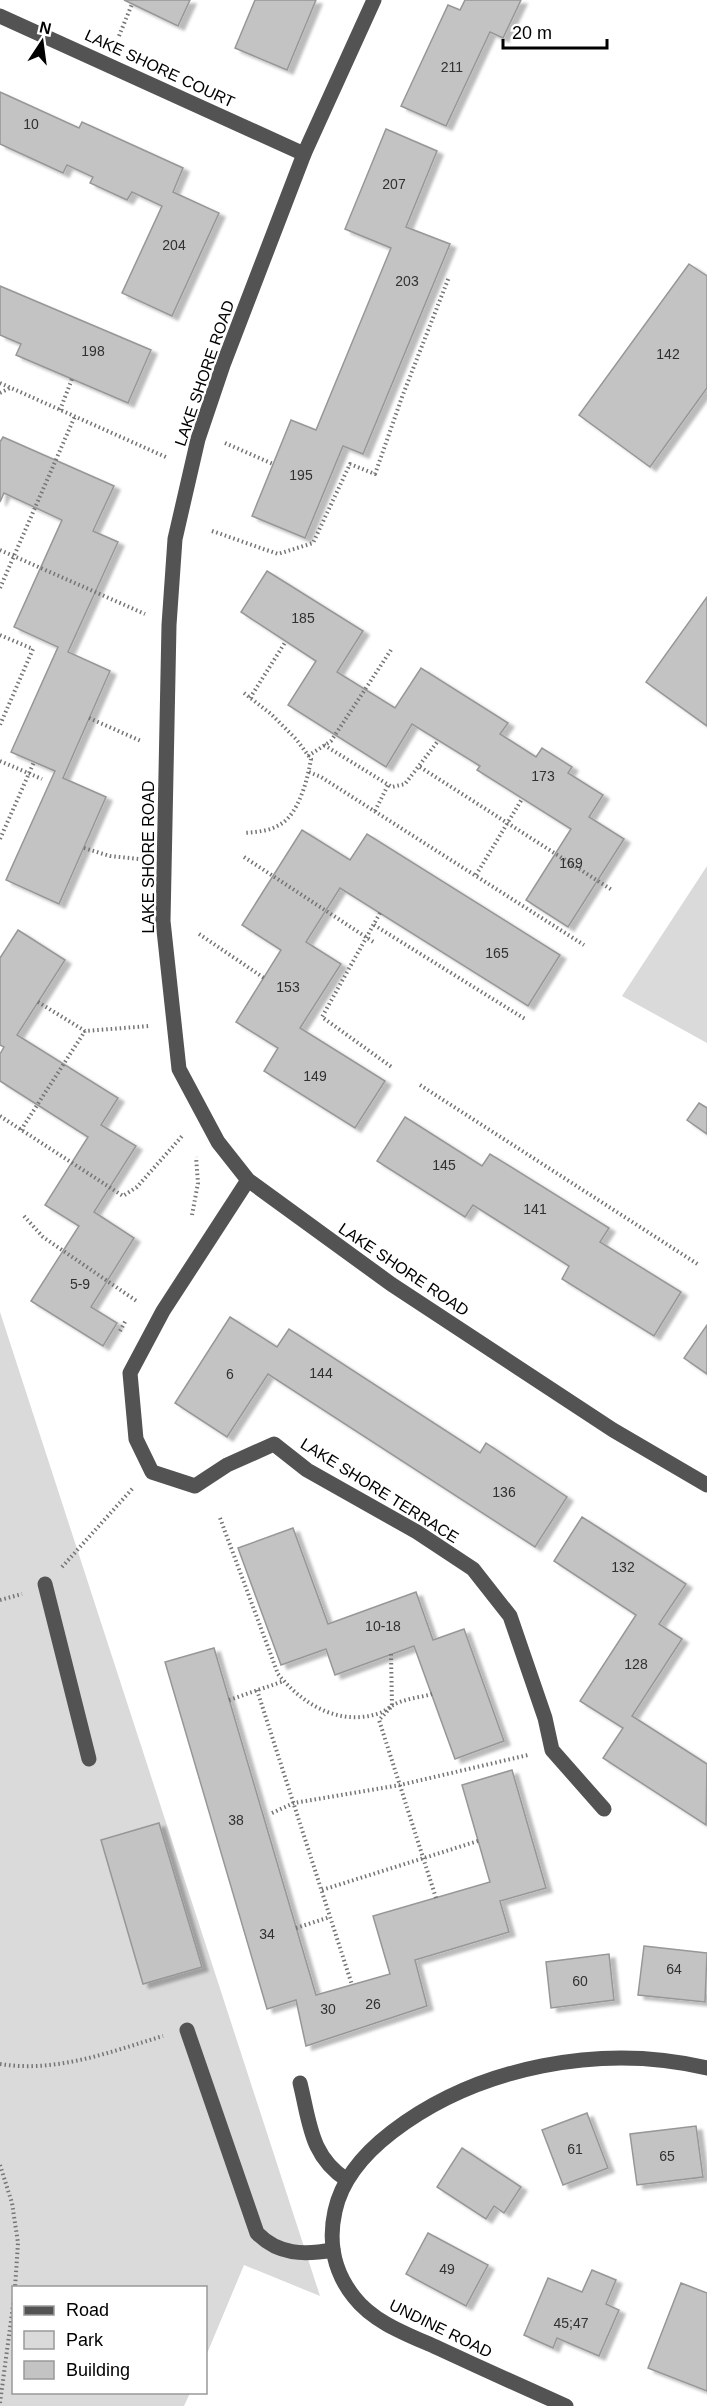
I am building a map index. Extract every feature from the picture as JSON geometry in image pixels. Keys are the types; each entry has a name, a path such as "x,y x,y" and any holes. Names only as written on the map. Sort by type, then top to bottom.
{"street":[{"name":"LAKE SHORE ROAD","path":"374,0 304,154 223,365 198,440 175,539 169,625 163,921 179,1069 218,1142 248,1180 400,1290 613,1430 707,1485"},
{"name":"LAKE SHORE COURT","path":"0,16 304,154"},
{"path":"152,1472 136,1439 130,1373 163,1311 248,1180"},
{"name":"LAKE SHORE TERRACE","path":"152,1472 195,1486 227,1465 274,1444 307,1470 417,1532 473,1569 510,1616 545,1719 552,1749 604,1809"},
{"path":"45,1584 89,1759"},
{"path":"187,2030 257,2233 272,2246 293,2253 333,2250"},
{"name":"UNDINE ROAD","path":"566,2406 398,2330 363,2307 347,2288 333,2250 332,2231 335,2210 347,2180 372,2150 401,2125 453,2095 494,2079 549,2065 606,2059 656,2060 707,2068"},
{"path":"300,2083 318,2151 331,2169 347,2180"}],"path":[{"path":"119,36 132,4"},
{"path":"212,531 278,554 313,543 350,464 375,474 402,397 449,277"},
{"path":"60,410 72,379"},
{"path":"0,383 168,458"},
{"path":"0,393 11,388"},
{"path":"0,588 75,416"},
{"path":"225,443 273,464"},
{"path":"0,550 149,616"},
{"path":"0,635 33,648 0,725"},
{"path":"250,698 286,641"},
{"path":"308,756 331,741 391,650"},
{"path":"244,693 271,714 296,739 310,759 309,772 298,803 283,823 262,831 244,833"},
{"path":"89,718 148,745"},
{"path":"324,745 392,787 405,784 438,741"},
{"path":"0,761 42,779"},
{"path":"0,839 34,762"},
{"path":"420,767 612,890"},
{"path":"309,772 321,777 584,945"},
{"path":"375,811 388,785"},
{"path":"476,875 522,799"},
{"path":"84,848 110,856 147,860"},
{"path":"244,857 375,943"},
{"path":"380,914 322,1017 393,1068"},
{"path":"374,924 525,1019"},
{"path":"199,934 264,978"},
{"path":"38,1002 85,1031 123,1029"},
{"path":"21,1130 85,1031"},
{"path":"420,1085 699,1265"},
{"path":"0,1116 123,1196 137,1187 183,1135"},
{"path":"179,1128 187,1142"},
{"path":"188,1222 194,1212 198,1183 196,1156 191,1149"},
{"path":"24,1216 43,1237 138,1302"},
{"path":"120,1331 144,1292"},
{"path":"0,1600 34,1591 45,1584 130,1490 152,1472"},
{"path":"220,1518 278,1674 290,1690 322,1711 338,1715 360,1716 380,1713 398,1702 432,1694"},
{"path":"391,1654 392,1706 379,1720 436,1898"},
{"path":"229,1700 284,1681"},
{"path":"257,1690 352,1985"},
{"path":"272,1813 294,1803 399,1785 552,1749"},
{"path":"322,1890 478,1841"},
{"path":"296,1928 330,1917"},
{"path":"0,2064 42,2067 66,2063 187,2030"},
{"path":"0,2164 12,2203 18,2243 15,2286"},
{"path":"0,2403 12,2313"}],"green space":[{"path":"707,866 707,1043 622,996"},
{"path":"0,1312 320,2296 244,2265 207,2354 207,2286 12,2286 12,2394 190,2394 184,2406 0,2406"}],"building":[{"path":"124,0 190,0 178,26"},
{"path":"255,0 316,0 287,70 235,48"},
{"path":"465,0 521,0 503,38 490,32 446,126 401,106 448,5 460,10"},
{"path":"0,92 79,128 82,122 183,168 173,192 219,213 172,316 122,293 162,206 132,192 127,200 90,183 93,177 67,165 63,173 0,144"},
{"path":"386,129 437,151 406,227 450,244 363,454 343,446 305,538 252,516 291,420 316,430 391,248 345,229"},
{"path":"689,264 707,276 707,388 650,467 579,415"},
{"path":"0,286 151,350 128,403 16,355 21,344 0,335"},
{"path":"3,437 114,486 93,531 118,542 68,652 110,671 63,778 106,797 59,904 6,880 55,771 11,752 58,647 14,627 62,520 4,493 0,502 0,442"},
{"path":"267,571 363,631 337,672 395,708 421,668 508,723 500,734 536,757 542,748 572,767 568,773 603,795 589,817 624,839 568,927 526,900 571,829 477,770 480,766 412,724 386,767 288,705 316,661 241,612"},
{"path":"707,597 707,726 646,682"},
{"path":"302,830 350,860 367,834 560,955 528,1006 340,888 306,942 341,964 300,1028 385,1081 355,1128 264,1071 278,1048 236,1022 281,950 242,925"},
{"path":"18,930 65,960 17,1035 118,1098 101,1125 136,1146 94,1212 134,1238 91,1307 117,1323 103,1346 31,1301 79,1226 45,1205 88,1137 0,1081 0,1054 4,1047 0,1045 0,958"},
{"path":"699,1103 707,1108 707,1134 687,1120"},
{"path":"405,1117 482,1166 490,1154 609,1228 600,1242 681,1292 654,1336 562,1279 569,1266 473,1205 465,1217 377,1161"},
{"path":"230,1317 277,1347 289,1329 480,1453 486,1443 567,1497 535,1547 268,1374 227,1437 175,1403"},
{"path":"707,1325 707,1374 684,1358"},
{"path":"582,1517 686,1584 659,1624 682,1639 632,1716 707,1764 706,1825 603,1758 623,1728 580,1701 636,1615 554,1561"},
{"path":"293,1528 328,1624 416,1592 433,1640 464,1629 504,1741 455,1759 414,1646 335,1675 326,1649 281,1665 238,1548"},
{"path":"214,1648 316,1995 390,1974 373,1916 490,1882 462,1785 512,1770 546,1888 500,1901 509,1932 415,1960 427,2006 306,2046 296,2000 267,2009 165,1662"},
{"path":"159,1823 202,1967 143,1984 101,1840"},
{"path":"644,1946 707,1953 705,2002 638,1995"},
{"path":"609,1954 614,2000 551,2008 546,1962"},
{"path":"587,2113 608,2168 563,2185 542,2130"},
{"path":"696,2126 703,2177 637,2185 630,2134"},
{"path":"462,2148 521,2187 504,2213 494,2206 486,2219 437,2187"},
{"path":"428,2233 488,2265 466,2306 406,2274"},
{"path":"592,2270 616,2280 606,2304 619,2310 599,2356 557,2338 553,2348 524,2335 548,2278 582,2292"},
{"path":"681,2283 707,2293 707,2391 648,2368"}]}
